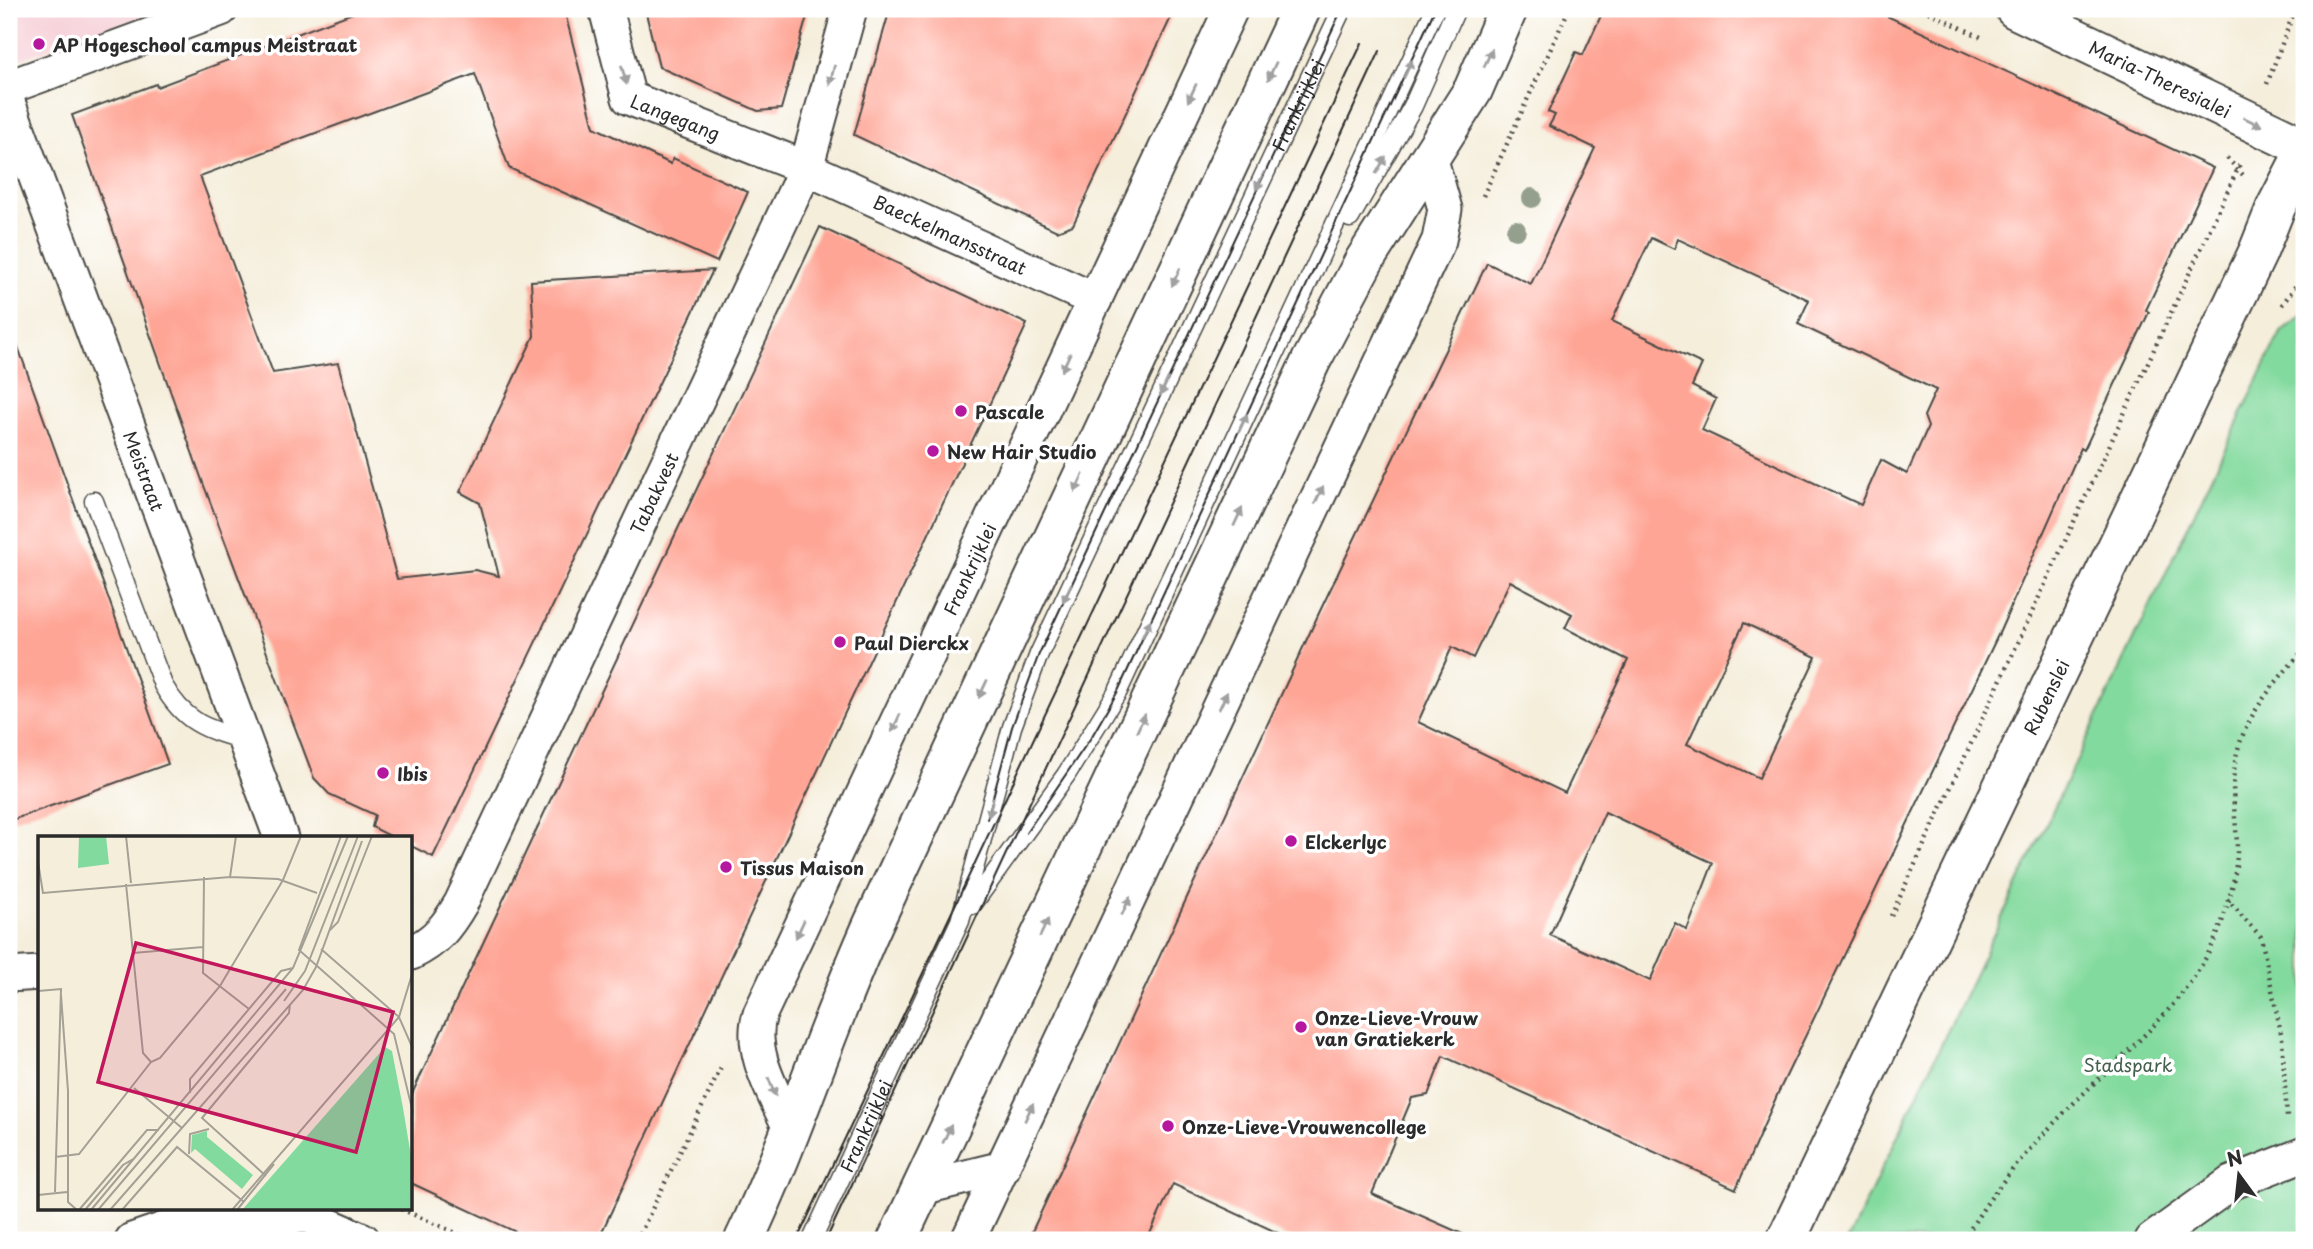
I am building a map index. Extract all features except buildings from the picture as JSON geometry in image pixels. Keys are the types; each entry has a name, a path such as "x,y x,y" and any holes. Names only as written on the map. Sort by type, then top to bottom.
{"main road":[{"name":"Frankrijklei","path":"744,1240 792,1133 838,1005 873,923 1301,9"},
{"path":"897,1240 1311,361 1364,261 1431,160 1473,90 1508,9"},
{"name":"Maria-Theresialei","path":"2015,9 2304,147"},
{"name":"Rubenslei","path":"1786,1240 2304,153"}],"street":[{"path":"9,87 221,9"},
{"name":"Langegang","path":"606,9 629,98 806,169"},
{"name":"Tabakvest","path":"413,952 429,945 445,930 461,903 806,169 850,9"},
{"name":"Frankrijklei","path":"756,1040 760,1014 1231,9"},
{"name":"Meistraat","path":"9,105 280,836"},
{"path":"968,1240 1439,240 1446,209 1431,160"},
{"name":"Baeckelmansstraat","path":"806,169 1094,300"},
{"path":"9,975 38,973"},
{"path":"756,1040 792,1133"},
{"path":"2152,1240 2231,1183 2297,1156"},
{"path":"921,1188 1003,1168"},
{"path":"132,1240 220,1210"},
{"path":"178,1240 237,1219 305,1222 363,1240"}],"lane":[{"name":"Frankrijklei","path":"812,1240 954,935 972,886 1012,727 1039,654 1342,9"},
{"name":"Frankrijklei","path":"954,935 981,891 1072,766 1111,702 1435,9"},
{"name":"Frankrijklei","path":"1286,331 1400,130 1440,50 1456,9"},
{"path":"94,501 163,685 176,708 211,730 245,740"}],"path":[{"path":"1439,240 1455,232 1481,201 1569,9"},
{"path":"1886,926 2239,170"},
{"path":"2281,307 2304,274"},
{"path":"1964,1240 1978,1215 2013,1168 2176,1002 2193,978 2222,923 2237,853 2234,770 2248,723 2270,689 2304,649"},
{"path":"2227,899 2261,937 2282,1038 2297,1156"},
{"path":"637,1240 711,1084 723,1066 756,1040"},
{"path":"403,1210 472,1240"}],"shaded area":[{"name":"AP Hogeschool campus Meistraat","path":"9,9 165,9 21,59 9,29"}],"green space":[{"name":"Stadspark","path":"2304,313 2304,1240 1848,1240 2275,344 2282,331"}],"tram line":[{"path":"987,819 1012,727 1039,654 1342,9"},
{"path":"1026,833 1092,736 1118,691 1435,9"},
{"path":"797,1240 1362,43"},
{"path":"826,1240 1380,51"}],"place":[{"name":"AP Hogeschool campus Meistraat","path":"39,44"},
{"name":"Pascale","path":"961,411"},
{"name":"New Hair Studio","path":"933,451"},
{"name":"Paul Dierckx","path":"840,642"},
{"name":"Ibis","path":"383,773"},
{"name":"Elckerlyc","path":"1291,841"},
{"name":"Tissus Maison","path":"726,867"},
{"name":"Onze-Lieve-Vrouw van Gratiekerk","path":"1301,1027"},
{"name":"Onze-Lieve-Vrouwencollege","path":"1168,1126"}]}
